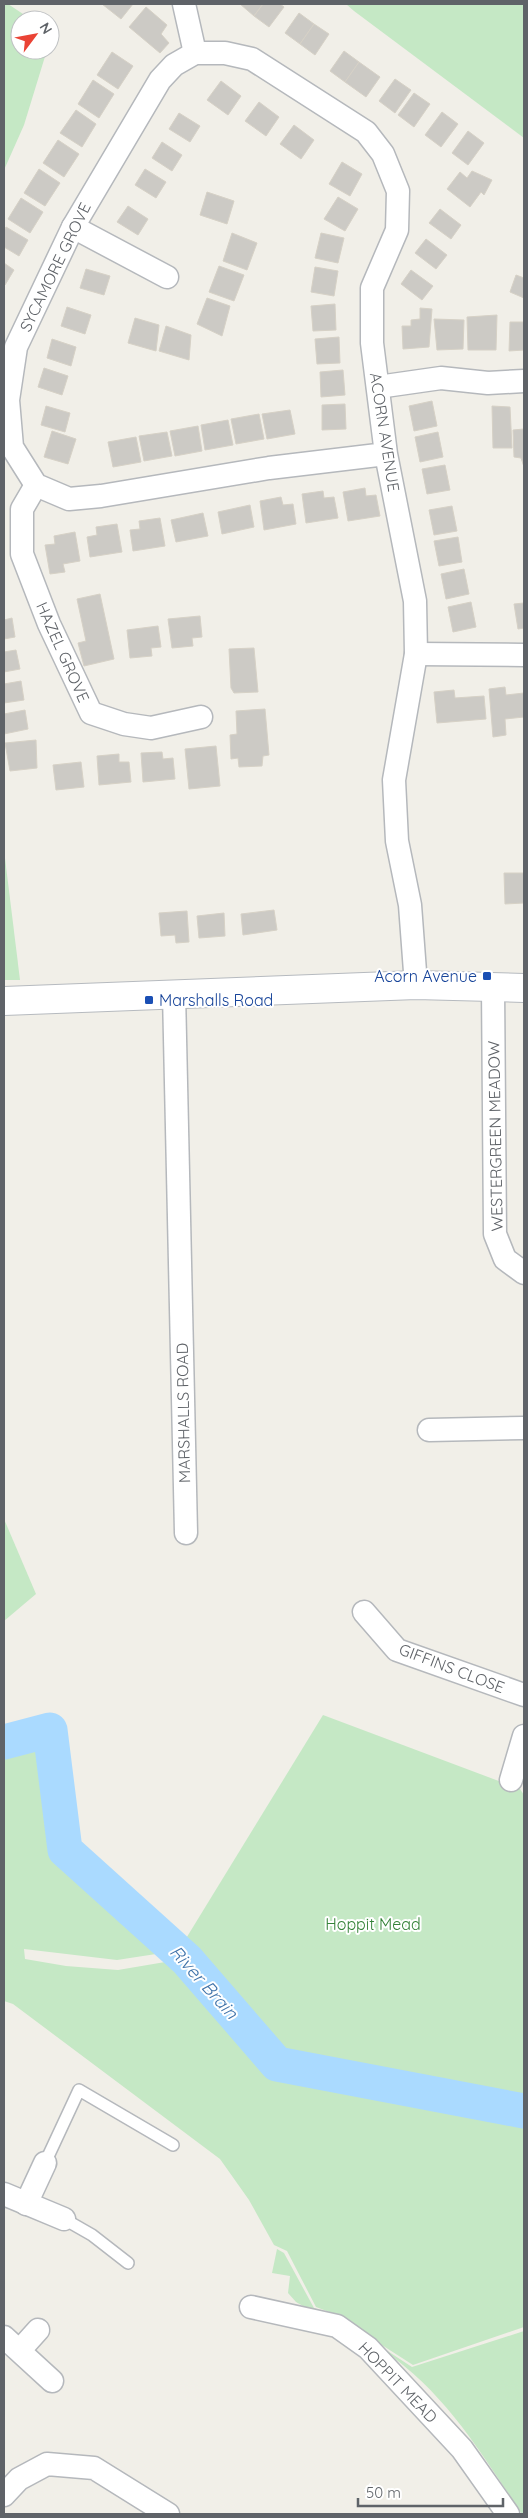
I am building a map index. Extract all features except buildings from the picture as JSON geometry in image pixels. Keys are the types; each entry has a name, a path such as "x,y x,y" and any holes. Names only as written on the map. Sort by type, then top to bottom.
{"street":[{"path":"184,4 195,54"},
{"name":"ACORN AVENUE","path":"195,54 225,53 252,59 366,132 383,154 398,191 397,230 372,288 372,343 386,454 415,601 416,654 394,780 397,841 410,905 416,985"},
{"name":"SYCAMORE GROVE","path":"36,485 12,447 8,400 16,347 73,227 160,80 174,66 195,54"},
{"path":"73,227 167,277"},
{"path":"378,387 440,378 488,383 524,381"},
{"path":"36,485 69,498 101,496 269,468 386,454"},
{"name":"HAZEL GROVE","path":"36,485 22,510 22,554 49,624 91,713 124,724 151,728 201,717"},
{"path":"416,654 524,655"},
{"path":"4,1001 416,985 524,988"},
{"name":"WESTERGREEN MEADOW","path":"493,987 496,1234 505,1259 524,1273"},
{"name":"MARSHALLS ROAD","path":"174,993 186,1534"},
{"path":"429,1430 524,1428"},
{"name":"GIFFINS CLOSE","path":"364,1612 397,1650 524,1695"},
{"path":"511,1780 524,1736"},
{"path":"26,2204 45,2163"},
{"path":"4,2194 64,2219"},
{"name":"HOPPIT MEAD","path":"251,2307 276,2304 337,2326 368,2348 462,2449 508,2514"},
{"path":"38,2330 12,2343 52,2381"},
{"path":"4,2495 19,2479 47,2464 94,2468 168,2514"}],"lane":[{"path":"45,2163 78,2090 173,2145"},
{"path":"64,2219 92,2235 128,2263"}],"green space":[{"path":"4,4 8,4 17,10 10,10 10,60 44,60 24,125 4,170"},
{"path":"346,4 524,4 524,138 354,11"},
{"path":"4,850 20,980 4,980"},
{"path":"4,1519 36,1594 4,1621"},
{"name":"Hoppit Mead","path":"323,1715 520,1789 524,1795 524,2098 277,2064 182,1945"},
{"path":"45,1737 61,1855 169,1952 117,1960 24,1949 25,1959 66,1966 118,1970 177,1960 272,2069 524,2117 524,2327 413,2365 332,2313 316,2307 287,2251 274,2245 249,2200 220,2159 13,2004 4,2001 4,1747"},
{"path":"277,2249 284,2253 314,2308 331,2314 412,2367 524,2331 524,2514 522,2514 461,2425 426,2385 383,2350 296,2302 288,2293 290,2276 272,2273"}],"waterway":[{"name":"River Brain","path":"4,1742 50,1730 65,1850 187,1960 277,2064 524,2111"}],"place":[{"name":"Acorn Avenue","path":"487,976"},
{"name":"Marshalls Road","path":"149,1000"}]}
